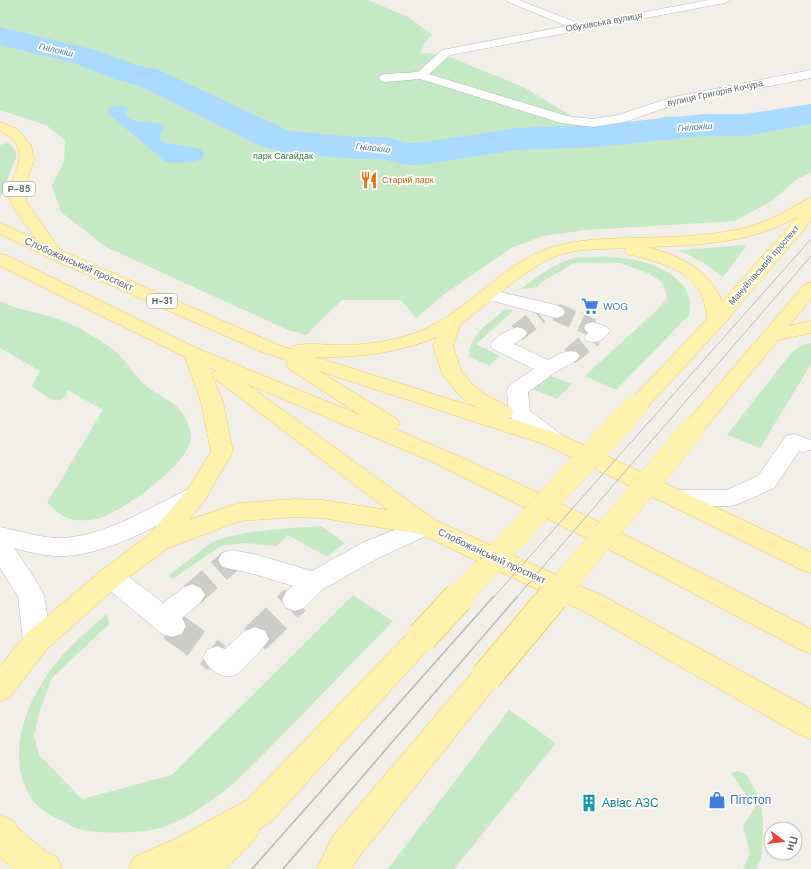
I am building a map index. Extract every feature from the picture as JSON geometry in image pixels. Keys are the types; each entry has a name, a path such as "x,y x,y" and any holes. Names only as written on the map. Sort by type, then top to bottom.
{"main road":[{"name":"Р-85","path":"0,126 12,132 24,145 27,160 19,183 18,201 55,254"},
{"name":"Н-31","path":"269,348 340,352 360,351 401,344 426,335 452,322 522,266 538,257 554,251 590,245 722,237 755,231 781,220 811,203"},
{"name":"Мануйлівський проспект","path":"203,869 422,637 717,320 811,211"},
{"name":"Слобожанський проспект","path":"0,228 55,254 269,348 554,440 811,562"},
{"path":"590,245 637,250 659,255 680,265 698,278 710,294 717,320"},
{"name":"Слобожанський проспект","path":"0,259 194,354 443,458 631,549 811,642"},
{"path":"0,273 96,305"},
{"path":"335,862 486,677 811,288"},
{"path":"452,322 443,346 452,374 477,399 554,440"},
{"path":"770,336 811,327"},
{"name":"Слобожанський проспект","path":"269,348 443,458"},
{"name":"Слобожанський проспект","path":"194,354 426,526 594,604 811,725"},
{"path":"0,688 37,641 111,577 159,541 196,495 222,452 212,402 194,354"},
{"path":"159,541 238,512 295,508 322,509 354,513 426,526"},
{"path":"146,869 189,850 259,811"},
{"path":"0,832 7,841 36,866 45,869"}],"street":[{"path":"511,0 578,27"},
{"name":"Обухівська вулиця","path":"421,75 446,52 725,0"},
{"path":"645,3 666,11"},
{"name":"вулиця Григорія Кочура","path":"421,75 574,122 592,123 620,119 673,101 811,74"},
{"path":"385,78 421,75"},
{"path":"488,294 548,312"},
{"path":"517,333 500,345 548,368"},
{"path":"554,440 520,414 517,390 548,368 570,356"},
{"path":"675,498 730,498 766,482 794,441 803,445"},
{"path":"0,536 61,547 86,543 121,531 196,495"},
{"path":"295,600 314,582 371,550 426,526"},
{"path":"0,548 21,578 31,596 37,641"},
{"path":"231,560 254,564 314,582"},
{"path":"111,577 168,622 192,595"},
{"path":"217,658 227,665 254,639"}],"green space":[{"name":"парк Сагайдак","path":"0,0 368,0 408,17 432,34 424,44 421,53 445,55 525,88 598,132 626,129 666,116 704,120 768,122 811,116 811,173 797,179 773,200 735,221 586,230 543,236 511,248 442,296 416,318 401,300 342,300 306,335 288,330 106,247 61,212 52,186 64,161 65,140 46,125 0,110"},
{"path":"8,143 17,155 0,198 0,145"},
{"path":"747,245 723,277 703,262 679,250"},
{"path":"578,257 624,258 648,264 671,274 687,291 690,302 689,315 616,390 585,376 658,309 667,298 663,283 650,274 620,263 574,263 540,283 538,287 521,289 541,274 555,266"},
{"path":"0,301 16,308 50,316 84,331 111,348 145,385 175,405 183,414 187,422 191,437 188,447 181,458 170,470 129,503 100,518 79,520 67,518 47,503 103,410 68,390 64,397 60,400 56,400 47,397 32,386 40,371 0,348"},
{"path":"505,309 512,310 511,313 476,344 500,356 489,366 469,356 470,348 476,335"},
{"path":"811,343 811,364 760,448 727,435 792,352 803,345"},
{"path":"551,376 572,384 557,399 533,389 545,378"},
{"path":"321,526 345,543 327,557 288,535 277,546 244,543 221,546 173,579 168,576 212,542 238,534 266,530"},
{"path":"353,595 393,621 251,767 203,807 158,829 136,832 99,832 78,829 49,814 33,801 24,782 19,762 20,742 24,722 42,683 54,666 67,650 107,614 109,624 52,678 40,710 34,736 39,755 82,799 172,775"},
{"path":"509,710 556,743 454,869 388,869"},
{"path":"738,771 747,775 761,801 763,823 761,859 756,869 743,869 750,854 743,826 755,807 731,773"}],"water":[{"path":"120,106 128,108 126,115 133,120 164,126 159,138 162,142 197,148 202,150 204,154 203,157 199,160 190,162 172,163 165,161 106,112 112,107"}],"waterway":[{"name":"Гнілокіш","path":"0,36 84,56 128,73 148,77 285,142 356,148 386,148 406,154 420,154 516,139 596,136 704,125 745,125 811,114"}],"tunnel":[{"path":"556,312 593,328"},
{"path":"517,333 540,315"},
{"path":"570,356 594,337"},
{"path":"192,595 231,560"},
{"path":"255,639 295,600"},
{"path":"172,626 217,658"}],"tram line":[{"path":"493,598 811,239"},
{"path":"516,598 811,256"},
{"path":"252,869 493,597"},
{"path":"283,869 517,597"}],"place":[{"name":"Старий парк","path":"369,180"},
{"name":"WOG","path":"590,306"},
{"name":"Пітстоп","path":"717,800"},
{"name":"Авіас АЗС","path":"589,803"}]}
